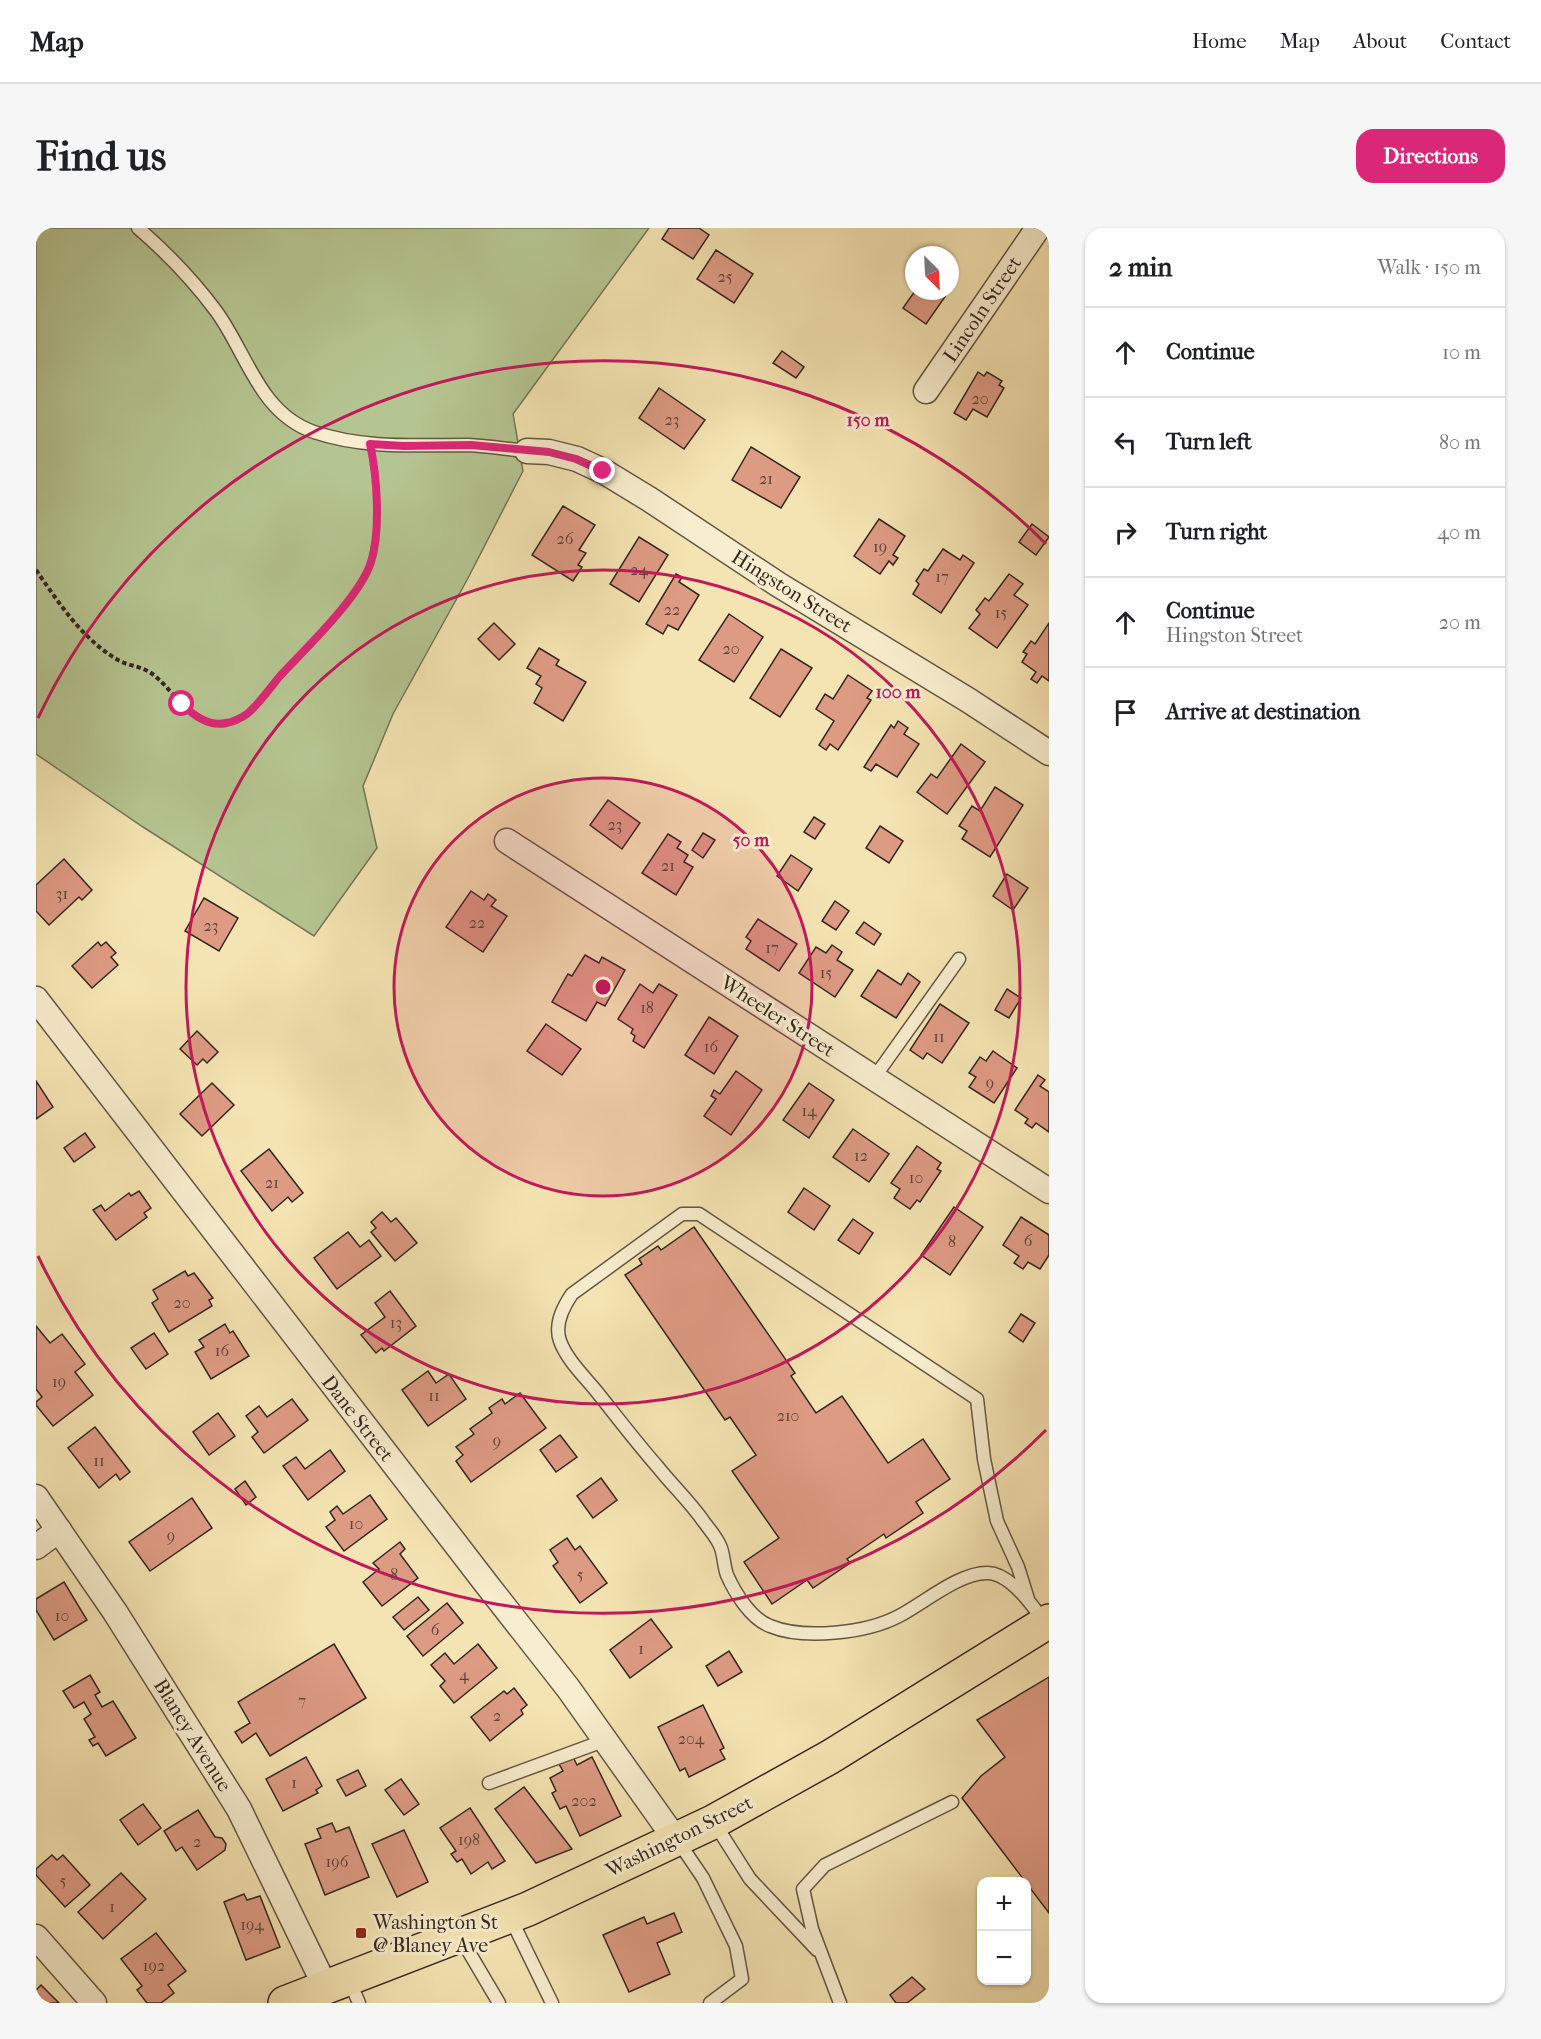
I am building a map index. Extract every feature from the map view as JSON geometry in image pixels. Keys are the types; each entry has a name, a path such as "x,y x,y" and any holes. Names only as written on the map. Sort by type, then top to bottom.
{"main road":[{"name":"Washington Street","path":"285,2003 344,1990 713,1822 830,1757 1041,1614"}],"street":[{"name":"Lincoln Street","path":"926,391 1038,228"},
{"name":"Hingston Street","path":"527,451 549,452 576,459 603,471 779,585 968,700 1049,753"},
{"name":"Wheeler Street","path":"507,841 1049,1191"},
{"name":"Dane Street","path":"36,999 568,1688 676,1840"},
{"name":"Blaney Avenue","path":"36,1497 121,1621 239,1809 344,1990"},
{"path":"36,1547 59,1530"},
{"path":"36,1937 94,2003"}],"lane":[{"path":"138,228 181,268 217,312 260,389 294,422 332,437 370,444 471,445 527,451"},
{"path":"874,1078 958,959"},
{"path":"682,1214 699,1215 977,1399 982,1424 984,1459 997,1521 1041,1614 1003,1578 988,1573 960,1580 899,1616 877,1625 830,1633 808,1633 770,1626 755,1616 740,1599 726,1573 721,1546 702,1519 644,1452 571,1360 559,1340 558,1324 563,1308 572,1294 682,1214"},
{"path":"489,1783 606,1740"},
{"path":"840,2003 812,1929 803,1889 825,1865 952,1802"},
{"path":"713,1822 750,1879 822,1955"},
{"path":"676,1840 703,1878 736,1946 742,1979 710,2003"},
{"path":"510,1916 552,2003"},
{"path":"459,1936 499,2003"}],"path":[{"path":"36,570 64,610 102,648 119,661 151,673 191,712 212,724 226,723 248,713 341,608 363,579 371,561 377,515 375,465 370,444"}],"green space":[{"path":"36,228 649,228 513,414 523,471 467,580 393,714 363,786 377,848 314,936 143,827 36,754"}],"building":[{"path":"669,228 699,228 709,235 693,259 662,239"},
{"path":"716,250 753,274 734,303 697,279"},
{"path":"909,300 943,300 926,324 903,308"},
{"path":"782,351 804,367 796,378 773,363"},
{"path":"978,372 984,376 987,372 1002,381 999,385 1004,388 987,417 973,409 966,420 954,413"},
{"path":"659,388 705,420 684,449 639,418"},
{"path":"751,447 800,477 781,508 732,480"},
{"path":"563,506 595,525 579,550 586,553 578,565 582,567 573,581 532,555"},
{"path":"879,519 905,536 893,555 898,558 893,565 889,561 880,574 854,556"},
{"path":"1032,524 1049,537 1036,555 1019,542"},
{"path":"639,537 668,555 639,602 610,584"},
{"path":"943,549 960,560 963,555 974,563 941,613 913,594 919,584 916,581 924,569 928,571"},
{"path":"676,574 682,577 679,582 699,595 678,630 668,625 663,634 646,624"},
{"path":"1009,574 1023,584 1014,595 1028,605 997,648 969,628 980,614 976,610 985,598 989,601"},
{"path":"729,614 763,637 734,682 699,660"},
{"path":"494,623 515,644 499,660 478,639"},
{"path":"1049,623 1049,681 1042,676 1037,683 1031,679 1036,672 1022,662 1027,654 1023,652 1031,641 1035,644"},
{"path":"539,648 559,660 556,665 586,682 563,721 534,703 542,688 536,684 541,676 527,668"},
{"path":"781,649 812,668 780,717 750,698"},
{"path":"848,675 872,691 867,698 871,700 838,750 830,744 826,750 819,745 834,721 816,709 825,694 833,699"},
{"path":"898,721 908,728 904,734 919,744 897,777 876,764 871,771 864,767 891,725 894,728"},
{"path":"961,744 985,762 947,814 917,792 931,774 937,778"},
{"path":"995,787 1023,805 990,857 962,839 967,831 959,826 972,806 980,811"},
{"path":"608,800 640,823 622,849 590,825"},
{"path":"814,817 825,824 815,839 804,832"},
{"path":"880,826 903,841 889,863 866,848"},
{"path":"703,833 715,840 703,858 692,850"},
{"path":"668,834 681,842 677,848 688,855 684,862 693,867 676,895 642,873"},
{"path":"791,855 812,869 798,891 777,876"},
{"path":"64,859 92,890 82,900 79,897 49,925 36,911 36,885"},
{"path":"1007,874 1028,888 1013,910 993,896"},
{"path":"471,891 484,900 488,894 496,900 491,906 507,916 483,952 446,927"},
{"path":"204,898 238,918 219,951 185,931"},
{"path":"835,901 849,911 836,930 822,921"},
{"path":"758,919 797,944 779,971 746,949 751,941 746,937"},
{"path":"864,922 881,934 874,945 856,933"},
{"path":"98,942 101,946 106,942 116,953 111,957 118,965 92,988 72,966"},
{"path":"832,945 842,952 837,960 853,970 835,997 799,973 816,947 826,953"},
{"path":"585,955 599,963 602,957 625,970 605,1006 597,1002 586,1021 552,1002 568,974 572,976"},
{"path":"878,970 901,985 908,973 920,982 896,1018 861,996"},
{"path":"640,984 653,993 659,984 677,995 644,1048 633,1041 635,1036 631,1033 633,1029 618,1019"},
{"path":"1007,989 1021,998 1009,1018 995,1010"},
{"path":"940,1004 969,1023 942,1063 927,1053 923,1059 910,1050"},
{"path":"709,1017 738,1036 714,1074 685,1055"},
{"path":"546,1024 581,1049 562,1075 527,1051"},
{"path":"197,1031 218,1052 207,1063 203,1059 197,1065 180,1049"},
{"path":"993,1051 1017,1068 994,1103 969,1087 976,1077 969,1073 980,1057 986,1061"},
{"path":"736,1071 762,1090 731,1135 704,1116 716,1099 711,1096 714,1090 720,1094"},
{"path":"1038,1075 1045,1080 1040,1086 1049,1092 1049,1132 1036,1123 1032,1128 1025,1123 1028,1119 1015,1110"},
{"path":"36,1081 53,1107 36,1119"},
{"path":"212,1083 234,1105 202,1136 180,1114"},
{"path":"809,1083 834,1100 809,1138 783,1120"},
{"path":"853,1129 889,1154 869,1182 833,1157"},
{"path":"85,1133 95,1147 74,1162 64,1148"},
{"path":"917,1146 941,1163 937,1169 941,1171 920,1202 917,1200 910,1209 894,1198 900,1189 891,1183"},
{"path":"269,1149 303,1193 292,1202 288,1197 272,1211 241,1171"},
{"path":"804,1188 830,1206 814,1230 788,1212"},
{"path":"139,1191 151,1208 144,1213 147,1217 116,1240 93,1210 101,1205 105,1211 129,1193 131,1196"},
{"path":"954,1207 983,1227 950,1275 921,1255"},
{"path":"382,1212 391,1222 396,1218 417,1243 395,1261 371,1232 376,1228 371,1222"},
{"path":"1021,1217 1049,1235 1049,1255 1040,1269 1028,1262 1023,1269 1014,1263 1019,1256 1003,1245"},
{"path":"853,1219 873,1233 859,1254 838,1240"},
{"path":"694,1227 795,1373 791,1376 816,1413 842,1396 888,1463 923,1439 950,1479 916,1502 923,1513 886,1538 884,1534 847,1559 850,1563 813,1588 807,1580 772,1604 744,1562 779,1538 732,1471 756,1455 730,1417 725,1420 625,1275 642,1264 639,1259 658,1246 661,1250"},
{"path":"348,1232 360,1247 369,1240 381,1256 337,1289 314,1258"},
{"path":"185,1271 188,1276 194,1273 213,1298 209,1300 212,1306 169,1332 152,1303 158,1299 153,1290"},
{"path":"390,1291 416,1326 384,1351 382,1348 376,1353 361,1335 385,1317 375,1303"},
{"path":"1021,1314 1035,1323 1023,1342 1009,1332"},
{"path":"225,1324 230,1333 233,1331 249,1356 211,1379 195,1352 204,1347 199,1340"},
{"path":"36,1326 50,1343 62,1334 85,1364 75,1372 93,1395 53,1426 36,1405 42,1397 36,1389"},
{"path":"154,1333 168,1354 146,1369 131,1348"},
{"path":"428,1371 436,1383 449,1374 466,1399 428,1426 402,1390"},
{"path":"520,1393 546,1428 471,1482 456,1461 463,1455 456,1447 474,1434 470,1429 492,1413 489,1408 502,1399 505,1404"},
{"path":"292,1399 308,1420 264,1453 252,1437 258,1432 246,1416 259,1406 267,1417"},
{"path":"218,1413 235,1436 209,1455 193,1432"},
{"path":"95,1427 130,1472 120,1480 116,1474 99,1488 68,1448"},
{"path":"560,1435 577,1457 556,1472 540,1450"},
{"path":"330,1450 345,1471 308,1500 283,1466 296,1457 305,1469"},
{"path":"601,1478 617,1500 593,1518 577,1496"},
{"path":"245,1481 256,1497 246,1505 235,1489"},
{"path":"370,1495 387,1519 344,1551 326,1527 335,1520 330,1512 337,1506 343,1514"},
{"path":"192,1498 212,1528 150,1571 129,1542"},
{"path":"567,1538 575,1550 580,1546 607,1583 580,1603 553,1566 558,1562 550,1550"},
{"path":"400,1542 405,1549 400,1554 418,1578 382,1606 363,1582 379,1569 373,1563"},
{"path":"64,1582 87,1620 54,1640 36,1610 36,1599"},
{"path":"418,1597 429,1610 404,1630 393,1617"},
{"path":"447,1603 463,1623 423,1656 407,1636"},
{"path":"651,1619 672,1647 630,1678 610,1650"},
{"path":"334,1644 366,1698 270,1756 256,1733 242,1743 235,1732 250,1723 238,1702"},
{"path":"478,1644 497,1668 454,1703 440,1686 445,1681 431,1665 445,1653 454,1664"},
{"path":"729,1651 742,1672 718,1686 706,1666"},
{"path":"90,1675 100,1692 95,1695 102,1707 113,1701 136,1738 106,1756 98,1743 93,1746 89,1740 95,1737 84,1719 91,1714 84,1702 74,1708 63,1691"},
{"path":"1049,1677 1049,1913 1031,1889 1031,1877 1022,1877 962,1798 981,1776 1005,1757 977,1720"},
{"path":"514,1688 527,1705 521,1710 523,1714 490,1741 471,1717 504,1691 507,1694"},
{"path":"703,1705 724,1748 720,1750 725,1759 689,1777 685,1768 680,1771 658,1727"},
{"path":"306,1757 322,1786 316,1790 318,1793 283,1811 266,1779"},
{"path":"573,1757 577,1765 592,1757 621,1816 580,1836 566,1806 560,1809 552,1793 556,1791 550,1778 563,1771 559,1764"},
{"path":"358,1770 366,1786 346,1796 337,1780"},
{"path":"401,1779 419,1804 404,1815 385,1790"},
{"path":"524,1787 572,1849 536,1863 495,1809"},
{"path":"143,1804 161,1828 138,1845 120,1820"},
{"path":"470,1808 505,1861 492,1869 488,1862 471,1874 462,1859 457,1862 451,1854 456,1851 440,1828"},
{"path":"198,1810 215,1837 222,1838 226,1844 225,1850 197,1870 182,1847 176,1851 164,1831"},
{"path":"332,1823 336,1832 349,1827 369,1877 325,1895 305,1844 321,1838 317,1829"},
{"path":"404,1830 428,1882 397,1897 372,1844"},
{"path":"52,1855 57,1860 63,1855 90,1885 65,1907 36,1875 36,1869"},
{"path":"121,1873 146,1899 103,1939 78,1912"},
{"path":"244,1894 247,1900 260,1896 280,1947 246,1960 224,1902"},
{"path":"674,1913 682,1932 657,1943 670,1974 629,1992 603,1935 644,1917 647,1924"},
{"path":"156,1933 186,1971 168,1985 174,1993 161,2003 147,2003 137,1990 142,1986 121,1959"},
{"path":"912,1977 925,1989 907,2003 896,2003 890,1995"},
{"path":"41,1985 59,2003 36,2003 36,1990"}],"place":[{"name":"Washington St @ Blaney Ave","path":"361,1933"}],"route":[{"path":"182,704 212,724 226,723 248,713 341,608 363,579 371,561 377,515 375,465 370,444 471,445 549,452 576,459 603,471"}]}
